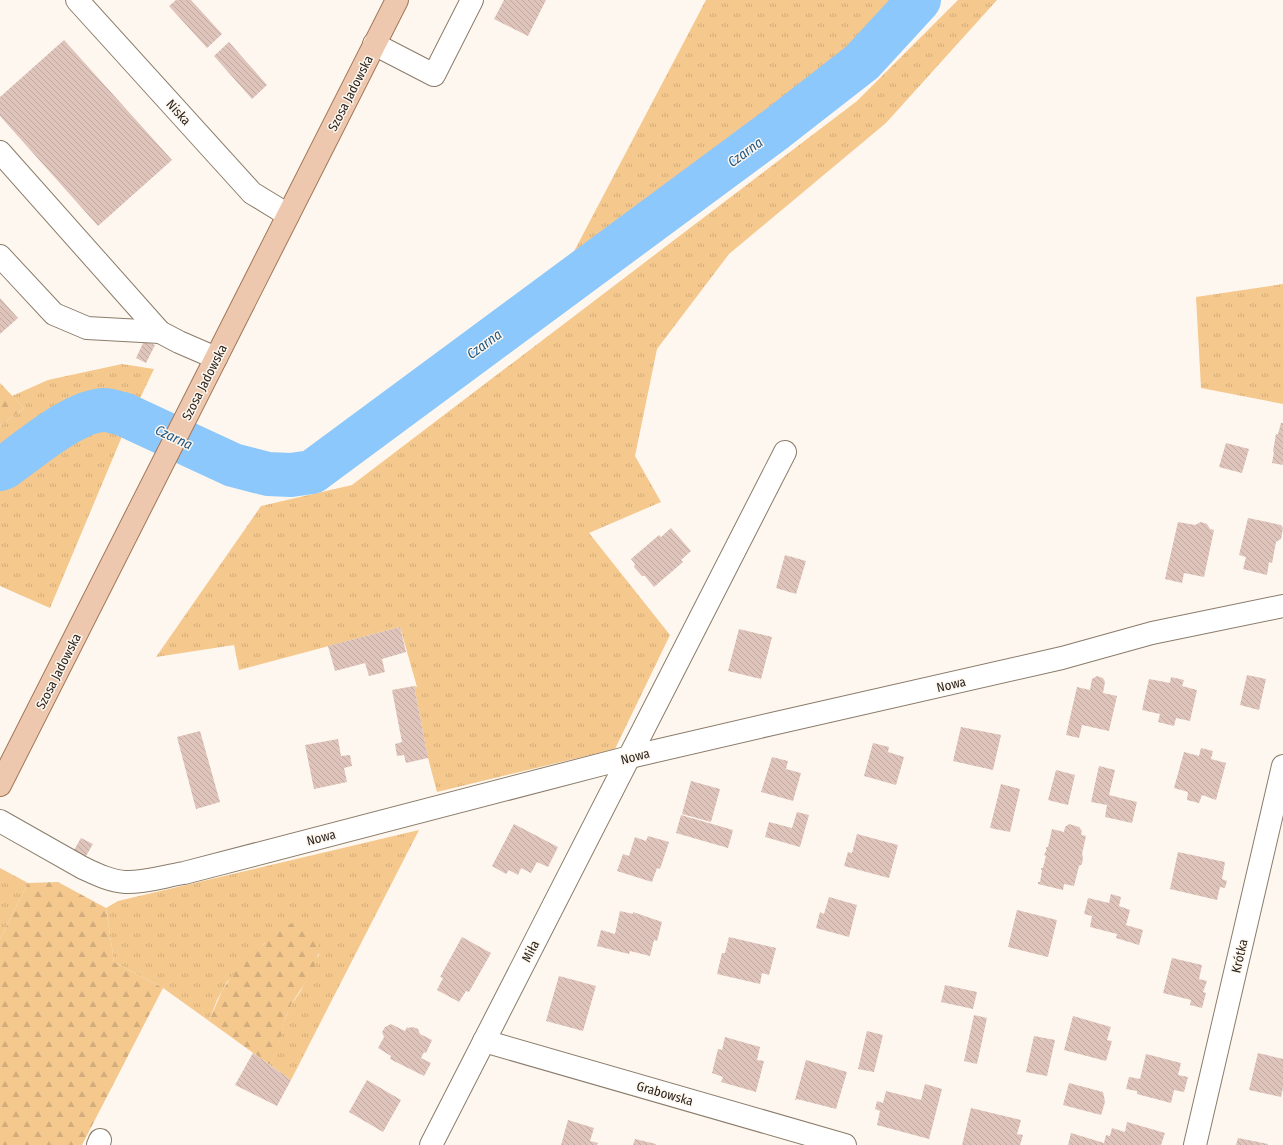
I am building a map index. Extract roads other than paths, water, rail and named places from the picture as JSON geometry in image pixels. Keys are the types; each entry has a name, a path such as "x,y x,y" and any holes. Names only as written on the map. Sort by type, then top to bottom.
{"main road":[{"name":"Szosa Jadowska","path":"0,785 158,475 396,0"}],"street":[{"name":"Niska","path":"77,0 252,193 288,215"},
{"path":"374,44 434,75 472,0"},
{"path":"0,152 160,332 216,358"},
{"path":"0,256 54,314 87,328 160,332"},
{"name":"Miła","path":"431,1145 785,452"},
{"name":"Nowa","path":"0,821 96,874 124,882 138,881 184,873 630,758 1062,658 1152,633 1283,606"},
{"name":"Krótka","path":"1195,1145 1283,766"},
{"name":"Grabowska","path":"484,1041 845,1145"}],"waterway":[{"name":"Czarna","path":"0,469 5,467 39,441 67,424 93,412 109,410 123,414 233,465 268,474 291,475 312,472 776,129 862,62 919,0"}]}
